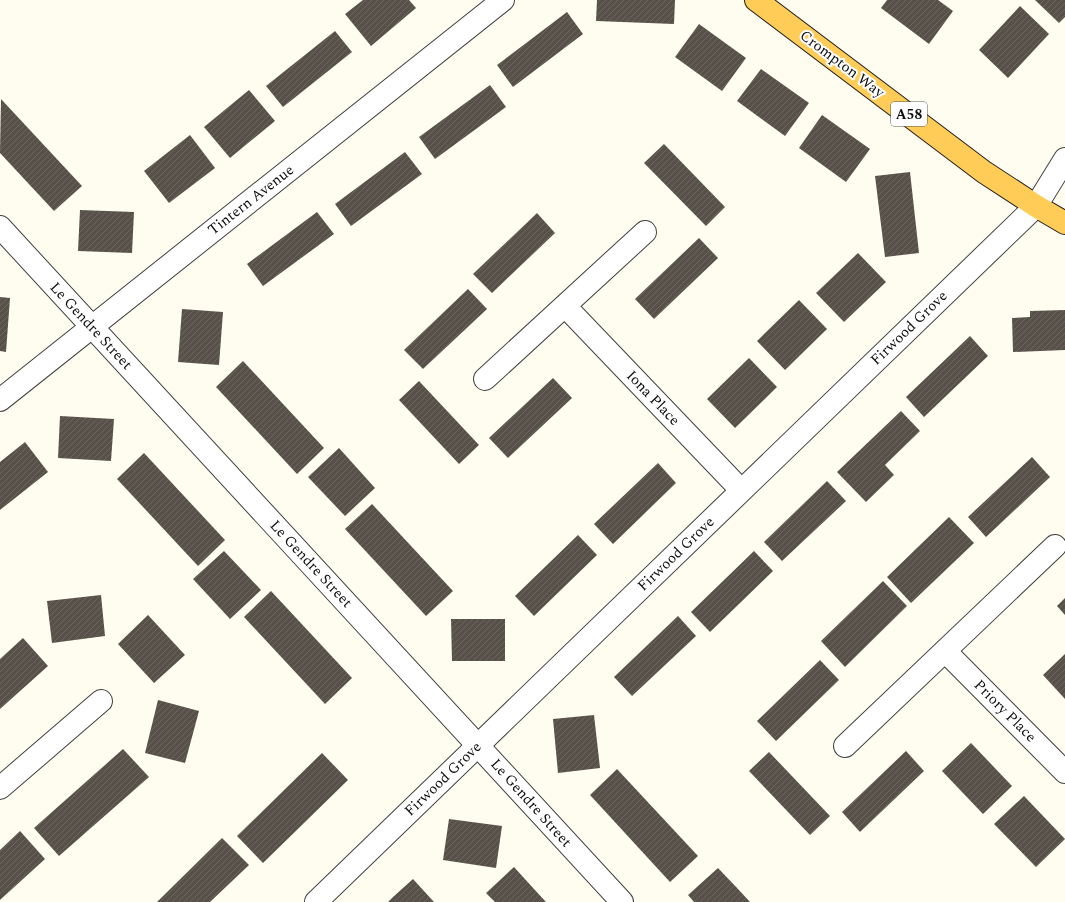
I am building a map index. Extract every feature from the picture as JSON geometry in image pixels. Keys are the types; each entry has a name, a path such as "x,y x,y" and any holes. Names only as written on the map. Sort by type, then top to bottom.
{"highway":[{"name":"Crompton Way","path":"756,0 984,172 1065,223"}],"street":[{"name":"Tintern Avenue","path":"0,400 503,0"},
{"name":"Firwood Grove","path":"316,902 1036,206 1065,160"},
{"name":"Le Gendre Street","path":"0,227 622,902"},
{"path":"485,380 645,232"},
{"name":"Iona Place","path":"565,306 741,490"},
{"path":"845,746 1055,546"},
{"name":"Priory Place","path":"945,651 1065,772"},
{"path":"0,788 101,701"}],"building":[{"path":"363,0 409,0 416,8 371,46 345,14"},
{"path":"597,0 675,0 674,24 596,21"},
{"path":"887,0 938,0 953,11 929,44 881,8"},
{"path":"1035,0 1065,0 1065,17 1059,23"},
{"path":"1020,6 1049,34 1008,78 979,50"},
{"path":"567,12 583,34 513,87 497,65"},
{"path":"699,24 746,58 722,91 675,57"},
{"path":"335,31 352,52 283,107 266,86"},
{"path":"761,69 809,103 785,136 737,101"},
{"path":"490,85 506,107 435,159 419,137"},
{"path":"249,90 275,121 230,158 204,127"},
{"path":"1,99 82,186 54,211 0,153"},
{"path":"822,115 870,149 846,182 799,148"},
{"path":"190,135 215,168 169,203 144,171"},
{"path":"664,144 725,207 706,226 644,163"},
{"path":"405,152 422,174 351,226 335,204"},
{"path":"910,172 919,253 885,257 875,176"},
{"path":"80,210 134,212 132,253 78,251"},
{"path":"317,212 334,234 263,286 247,264"},
{"path":"537,213 555,233 492,293 473,274"},
{"path":"699,238 718,258 654,319 635,299"},
{"path":"858,253 886,282 844,322 816,293"},
{"path":"468,289 487,309 423,369 404,350"},
{"path":"0,297 10,298 6,352 0,351"},
{"path":"799,300 827,329 785,370 757,341"},
{"path":"182,309 223,312 219,365 178,362"},
{"path":"1065,310 1065,350 1013,352 1012,318 1030,317 1030,311"},
{"path":"970,336 988,356 924,417 906,397"},
{"path":"749,358 777,387 735,428 707,399"},
{"path":"243,361 324,448 297,474 216,387"},
{"path":"553,378 572,398 508,458 489,438"},
{"path":"419,381 479,445 459,464 399,400"},
{"path":"901,411 920,431 885,465 894,475 866,502 837,472"},
{"path":"60,416 114,419 111,461 58,458"},
{"path":"25,442 48,472 0,510 0,462"},
{"path":"339,448 375,488 345,516 308,477"},
{"path":"144,453 225,540 198,566 117,479"},
{"path":"1032,457 1050,477 986,537 968,517"},
{"path":"658,463 676,483 613,544 594,524"},
{"path":"827,481 846,501 782,561 764,542"},
{"path":"372,504 453,591 426,616 345,529"},
{"path":"949,517 974,543 911,603 887,577"},
{"path":"578,535 597,555 534,616 515,596"},
{"path":"224,551 261,590 230,619 193,579"},
{"path":"754,551 773,571 710,632 691,612"},
{"path":"883,581 907,606 845,667 821,641"},
{"path":"271,591 352,678 325,704 244,617"},
{"path":"101,595 105,636 52,643 47,601"},
{"path":"1065,598 1065,615 1057,606"},
{"path":"148,615 185,655 154,683 118,644"},
{"path":"678,616 696,636 632,696 614,677"},
{"path":"451,619 505,619 505,661 452,661"},
{"path":"23,638 48,666 0,709 0,659"},
{"path":"1065,654 1065,699 1043,675"},
{"path":"820,660 839,680 776,741 757,721"},
{"path":"158,700 199,711 185,763 145,753"},
{"path":"594,715 600,768 558,773 553,719"},
{"path":"971,743 1012,786 983,814 942,771"},
{"path":"123,749 149,777 59,856 34,828"},
{"path":"906,751 924,771 860,832 842,812"},
{"path":"769,752 830,816 810,835 749,771"},
{"path":"322,753 348,780 263,863 237,836"},
{"path":"617,769 698,856 670,882 590,795"},
{"path":"1024,796 1065,839 1036,867 994,824"},
{"path":"449,819 502,826 496,868 443,860"},
{"path":"20,831 45,859 0,900 0,850"},
{"path":"222,838 249,865 210,902 157,902"},
{"path":"514,867 546,902 495,902 486,893"},
{"path":"718,868 750,902 694,902 688,895"},
{"path":"413,879 434,902 388,902 393,897"}]}
